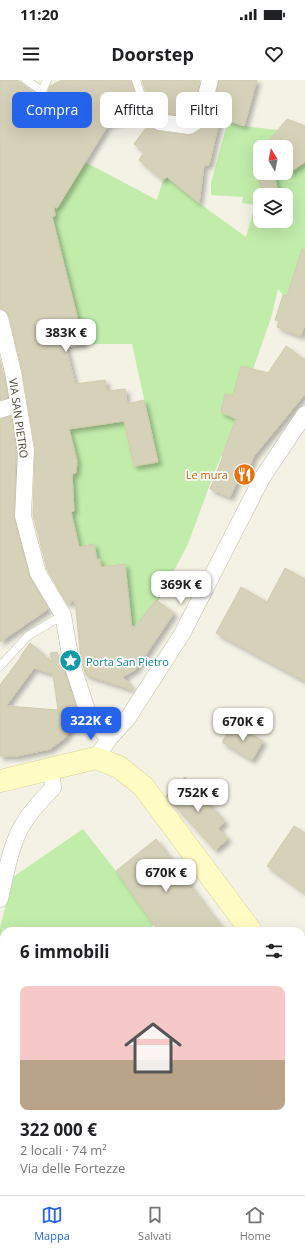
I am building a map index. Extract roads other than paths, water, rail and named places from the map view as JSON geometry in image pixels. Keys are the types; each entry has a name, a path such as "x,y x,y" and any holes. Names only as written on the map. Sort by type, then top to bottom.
{"main road":[{"path":"0,781 96,758 119,767 142,786 248,927"}],"street":[{"path":"168,123 189,126 200,119 210,80"},
{"name":"VIA SAN PIETRO","path":"0,318 5,366 18,404 26,450 23,516 38,573 63,615 71,661 89,716 109,739"},
{"path":"0,410 18,404"},
{"path":"96,758 109,739 128,718 182,634 262,478 305,414"},
{"path":"0,899 12,851 22,826 33,810 53,788 51,769"}],"lane":[{"path":"26,80 42,91 47,80"},
{"path":"136,80 140,92"},
{"path":"1,660 28,636 63,615"}],"place":[{"name":"Le mura","path":"244,474"},
{"name":"Porta San Pietro","path":"71,661"}]}
